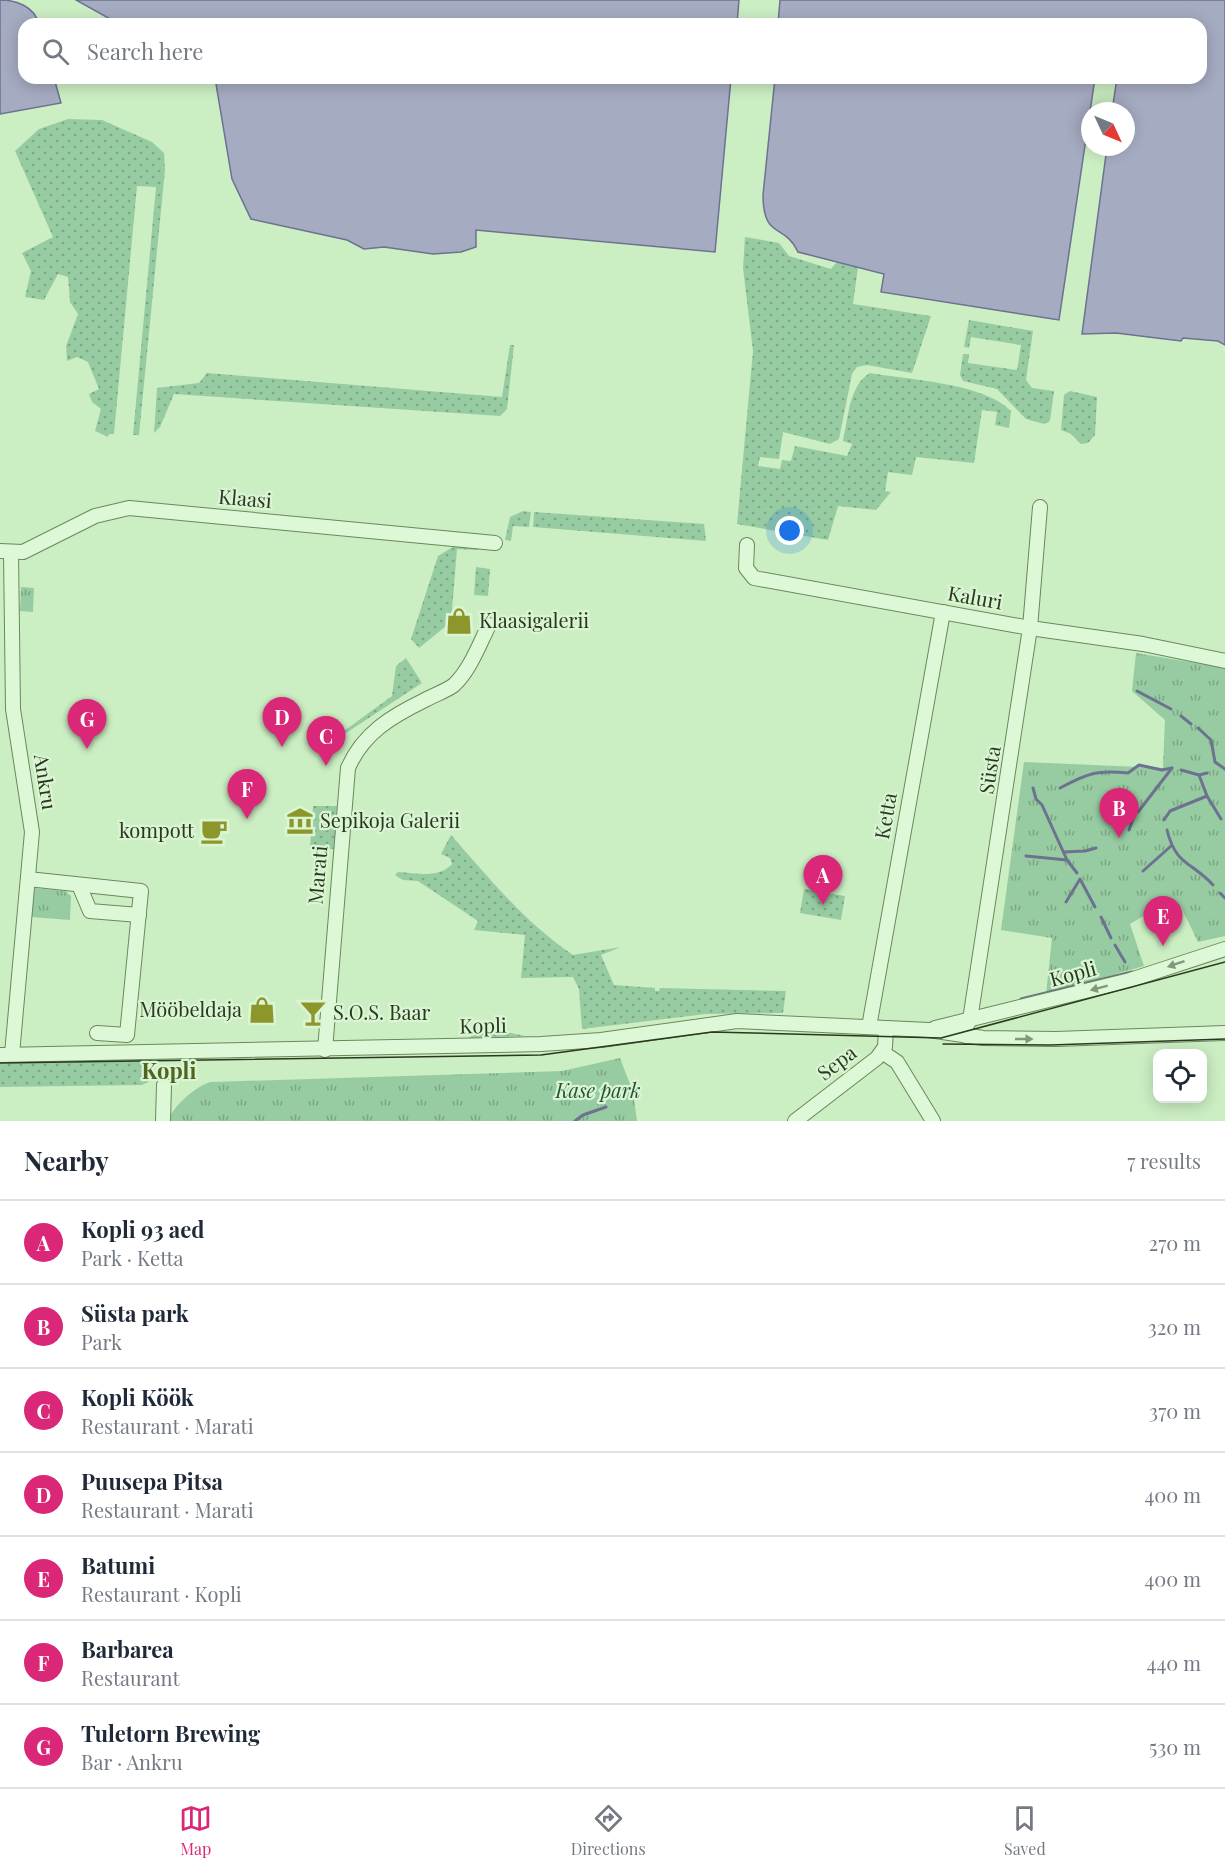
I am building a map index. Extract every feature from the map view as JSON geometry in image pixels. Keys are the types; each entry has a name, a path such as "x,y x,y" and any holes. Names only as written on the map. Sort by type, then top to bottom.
{"street":[{"name":"Süsta","path":"966,1036 964,1030 969,1020 1030,628 1040,507"},
{"name":"Klaasi","path":"6,552 22,552 95,516 129,508 495,543"},
{"name":"Kaluri","path":"747,544 746,568 754,578 1030,628 1143,644 1225,661"},
{"name":"Ankru","path":"6,552 13,709 31,820 28,879 6,1054"},
{"name":"Ketta","path":"869,1027 943,612"},
{"name":"Marati","path":"325,1050 348,768 356,749 372,731 407,709 453,685 470,663 489,626"},
{"path":"28,879 141,891 127,1035 97,1033"},
{"path":"79,885 90,911 139,915"},
{"name":"Kopli","path":"928,1030 1131,980 1225,949"},
{"name":"Kopli","path":"6,1054 325,1050 541,1044 601,1040 737,1021 928,1030 966,1036 1045,1039 1225,1033"},
{"name":"Sepa","path":"795,1121 882,1052 886,1028"},
{"path":"882,1052 897,1062 933,1121"},
{"path":"163,1121 164,1085"}],"green space":[{"path":"68,119 102,120 152,142 164,153 165,170 139,435 133,435 156,187 137,186 114,434 109,434 108,437 95,431 101,409 92,402 89,394 99,389 88,362 77,357 67,361 66,346 78,314 70,302 68,277 58,274 44,300 25,297 31,271 22,253 53,237 15,151 39,129"},
{"path":"745,237 779,243 789,256 831,269 837,262 858,267 853,304 931,316 912,373 867,365 857,367 852,374 839,439 830,444 783,432 779,459 760,457 758,466 780,469 782,460 791,461 795,446 847,456 852,444 843,441 850,403 863,378 870,373 945,384 983,394 1011,411 1009,428 995,425 997,412 982,410 974,463 916,457 912,475 888,472 885,491 891,492 876,510 838,506 828,540 737,524 753,351 743,268"},
{"path":"969,320 1033,331 1026,380 1032,388 1054,391 1050,421 1044,424 1026,419 997,389 963,381 960,375 963,354 969,354 968,363 1017,370 1021,345 971,337 969,348 964,347"},
{"path":"510,345 514,345 507,409 500,416 174,394 160,427 154,433 157,388 199,383 207,373 502,397"},
{"path":"1070,391 1097,397 1095,435 1088,443 1081,444 1071,434 1061,430 1064,395"},
{"path":"523,511 531,512 529,527 513,526 511,541 505,540 510,517"},
{"path":"534,512 704,524 706,541 533,527"},
{"path":"458,544 478,546 477,550 457,549 451,622 419,648 411,639 438,556"},
{"path":"476,567 490,569 488,596 474,595"},
{"path":"21,587 34,588 33,612 20,611"},
{"path":"1136,653 1225,668 1225,936 1198,942 1181,907 1150,912 1130,924 1144,966 1046,994 1052,938 1001,930 1024,762 1163,768 1165,720 1132,691"},
{"path":"406,658 422,683 346,733 344,731 392,696 396,666"},
{"path":"313,806 337,806 334,849 310,848"},
{"path":"451,835 523,914 573,955 621,947 601,955 614,985 655,988 655,991 659,991 660,988 786,991 783,1013 706,1014 582,1029 579,989 573,977 521,978 525,935 474,930 478,921 418,881 403,880 395,875 398,872 420,874 440,872 446,869 452,864 450,858 441,854"},
{"path":"34,888 65,891 71,896 70,920 31,917"},
{"path":"804,889 845,896 841,920 800,913"},
{"path":"511,1033 525,1036 490,1037 486,1041 466,1039 476,1034"},
{"path":"151,1056 152,1080 142,1085 0,1087 0,1061"},
{"name":"Kase park","path":"620,1058 633,1092 637,1121 168,1121 174,1109 186,1097 199,1087 211,1082 562,1071"}],"water":[{"path":"0,0 24,5 37,18 18,18 18,84 56,84 61,103 0,114"},
{"path":"76,0 739,0 738,18 108,18"},
{"path":"780,0 1225,0 1225,345 1218,341 1183,338 1181,341 1116,333 1082,334 1106,156 1135,156 1135,102 1113,102 1116,84 1207,84 1207,18 778,18"},
{"path":"216,84 730,84 715,252 476,230 476,247 461,252 433,254 384,247 364,249 347,240 251,219 232,179"},
{"path":"774,84 1094,84 1091,102 1081,102 1081,156 1083,156 1059,320 881,292 884,274 798,252 787,237 771,225 764,209 763,195"}],"waterway":[{"path":"1137,691 1171,709"},
{"path":"1181,716 1191,724"},
{"path":"1198,728 1211,740 1215,762 1225,769"},
{"path":"1060,788 1093,774 1128,773 1139,765 1162,770 1172,768"},
{"path":"1138,812 1172,768"},
{"path":"1181,770 1199,775 1207,773"},
{"path":"1199,775 1207,796 1221,819"},
{"path":"1033,788 1036,799 1042,805 1067,860 1077,873"},
{"path":"1164,820 1170,811 1207,796"},
{"path":"1129,830 1133,819"},
{"path":"1167,830 1180,857 1213,885"},
{"path":"1143,871 1171,846"},
{"path":"1064,852 1096,848"},
{"path":"1026,856 1067,860"},
{"path":"1066,902 1080,879 1095,907"},
{"path":"1220,893 1225,898"},
{"path":"1101,917 1111,938"},
{"path":"1115,945 1125,962"},
{"path":"1021,999 1132,972"},
{"path":"575,1121 583,1115 606,1107"}],"tram line":[{"path":"0,1063 541,1055 712,1032 941,1038 1225,962"},
{"path":"943,1044 1051,1045 1225,1039"}],"place":[{"name":"Klaasigalerii","path":"459,621"},
{"name":"Puusepa Pitsa","path":"282,747"},
{"name":"Tuletorn Brewing","path":"87,749"},
{"name":"Kopli Köök","path":"326,766"},
{"name":"Barbarea","path":"247,819"},
{"name":"Sepikoja Galerii","path":"300,821"},
{"name":"kompott","path":"214,831"},
{"name":"Süsta park","path":"1119,838"},
{"name":"Kopli 93 aed","path":"823,905"},
{"name":"Batumi","path":"1163,946"},
{"name":"Mööbeldaja","path":"262,1010"},
{"name":"S.O.S. Baar","path":"313,1013"}],"district":[{"name":"Kopli","path":"169,1071"}]}
